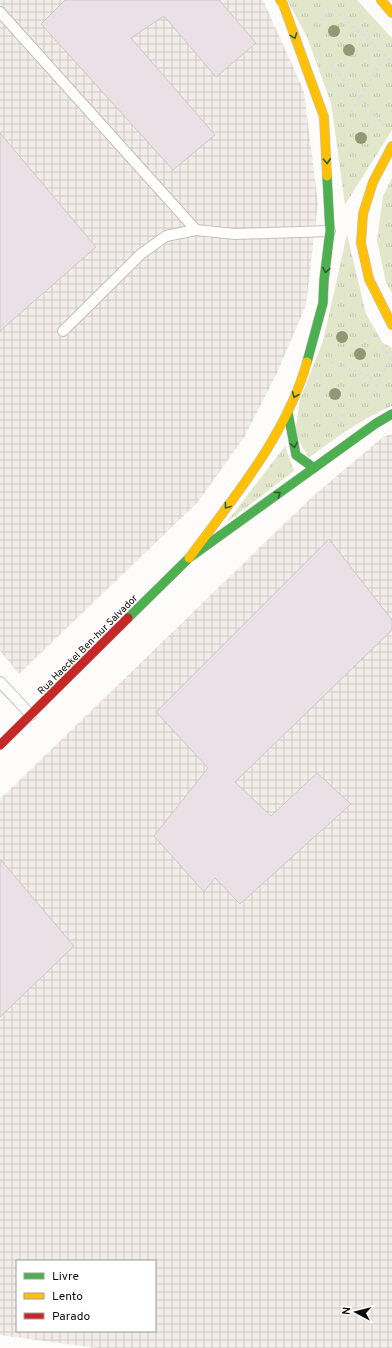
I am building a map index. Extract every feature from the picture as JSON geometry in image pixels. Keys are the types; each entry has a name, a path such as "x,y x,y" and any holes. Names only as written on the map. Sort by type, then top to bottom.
{"street":[{"name":"Rua Haeckel Ben-hur Salvador","path":"189,558 257,465 288,412 303,376 323,303 324,280 334,231 324,117 283,4 280,0"},
{"path":"392,146 373,182 358,230 369,279 392,325"},
{"path":"288,412 296,455 314,468"},
{"name":"Rua Haeckel Ben-hur Salvador","path":"0,745 189,558 375,424 392,414"}],"lane":[{"path":"0,12 196,230"},
{"path":"63,331 140,254 166,236 196,230 234,234 334,231"},
{"path":"0,682 30,715"}],"path":[{"path":"310,28 335,10 392,62"},
{"path":"344,123 385,57"},
{"path":"329,63 386,127"},
{"path":"370,402 390,359"},
{"path":"328,361 379,381"}],"shaded area":[{"path":"0,0 263,0 304,91 318,203 306,305 277,373 245,436 198,502 19,674 0,651"},
{"path":"392,434 392,1348 96,1348 0,1335 0,799 313,496 383,437"}],"green space":[{"path":"287,0 357,0 392,38 392,130 345,205 331,103 307,37"},
{"path":"392,178 392,293 386,283 377,240 383,196"},
{"path":"347,234 366,314 383,343 392,348 392,406 359,423 309,458 295,434 300,399 323,341"},
{"path":"285,446 294,471 226,523"}],"building":[{"path":"65,0 219,0 256,43 216,77 164,16 131,38 215,135 173,170 41,24"},
{"path":"0,133 96,247 0,331"},
{"path":"329,539 392,620 392,630 235,782 271,816 317,773 351,804 240,904 215,878 204,892 154,836 208,768 156,712"},
{"path":"0,859 74,946 0,1017"}],"traffic: fast":[{"path":"307,362 323,303 324,280 330,231 327,176"},
{"path":"288,413 296,455 314,468"},
{"path":"128,618 189,558 375,424 392,414"}],"traffic: slow":[{"path":"280,0 283,4 324,117 327,176"},
{"path":"381,0 392,13"},
{"path":"392,146 373,182 363,214 361,243 369,279 392,325"},
{"path":"189,558 241,489 257,465 286,415 298,389 307,362"}],"traffic: jam":[{"path":"0,745 128,618"}]}
